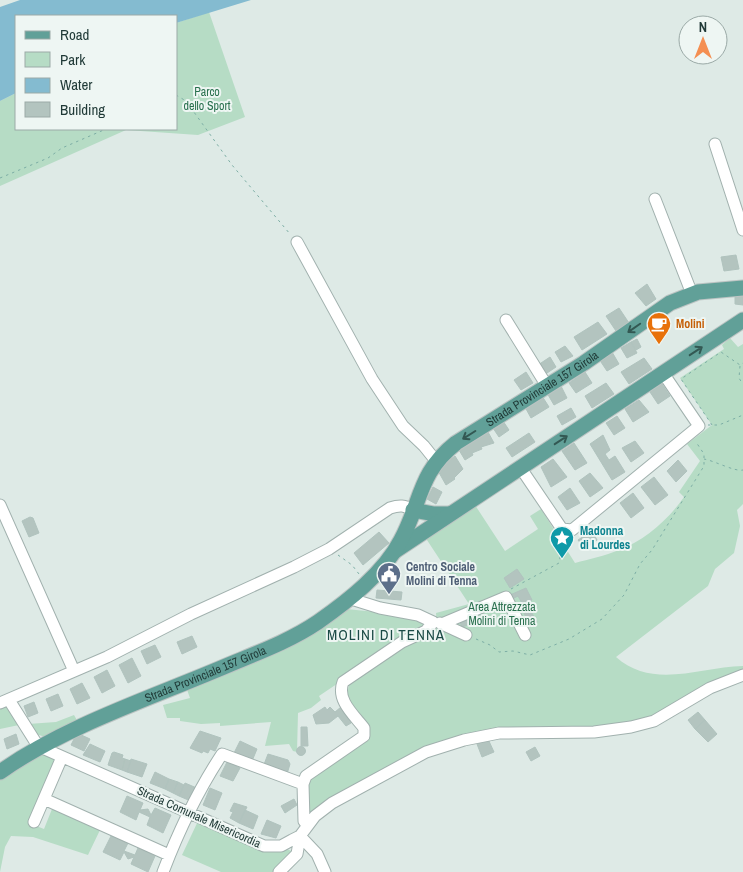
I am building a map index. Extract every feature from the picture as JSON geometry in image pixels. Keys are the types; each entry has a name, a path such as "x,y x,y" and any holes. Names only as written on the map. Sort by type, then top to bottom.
{"main road":[{"name":"Strada Provinciale 157 Girola","path":"394,552 422,487 436,461 456,443 547,386 670,303 692,294 720,288 743,288"},
{"name":"Strada Provinciale 157 Girola","path":"0,772 38,746 293,636 318,622 366,582 394,552 743,320"},
{"path":"435,526 419,522 415,518 413,510 434,514 449,514"}],"street":[{"path":"715,144 743,230"},
{"path":"655,200 692,294"},
{"path":"298,242 372,379 402,426 424,446 436,461"},
{"path":"506,320 547,386"},
{"path":"520,467 562,529 572,530 695,429 663,373"},
{"path":"0,505 74,671"},
{"path":"38,746 4,701 74,671 329,549 390,508 397,505 407,506 413,510"},
{"path":"308,825 304,821 303,784 306,776 364,736 364,728 344,703 340,689 343,682 402,642 426,631 439,622 506,597 525,635"},
{"path":"348,598 380,608 418,614 466,635"},
{"path":"279,872 297,854 300,836 315,816 355,788 426,752 464,740 510,732 594,732 631,728 654,721 710,688 743,675"},
{"name":"Strada Comunale Misericordia","path":"38,746 264,846 281,846 300,836"},
{"path":"162,872 201,786 222,754 303,784"},
{"path":"34,822 62,757"},
{"path":"44,799 169,855"},
{"path":"300,836 318,854 325,872"}],"path":[{"path":"178,96 186,101 232,165 298,242"},
{"path":"0,178 48,158 62,148 104,130"},
{"path":"712,425 681,379 722,352 740,365"},
{"path":"740,365 739,378 742,383"},
{"path":"466,635 490,645 499,652 512,651 530,655 569,639 602,619 624,595 640,564 652,550 691,490 704,466 704,454 695,429 743,416"},
{"path":"704,459 718,461 738,471 743,470"},
{"path":"506,597 509,590 559,563 561,552 557,536 562,529"},
{"path":"329,549 352,565 366,582"}],"green space":[{"name":"Parco dello Sport","path":"209,12 245,117 198,135 126,130 178,130 178,22"},
{"name":"Parco dello Sport","path":"15,94 15,130 126,130 0,186 0,101"},
{"name":"Area Attrezzata Molini di Tenna","path":"730,338 738,347 743,344 743,504 737,510 740,526 734,553 715,569 708,586 616,657 630,667 661,675 743,666 743,671 687,701 643,719 608,725 508,728 467,735 310,818 306,780 364,736 347,697 349,684 383,659 437,626 436,613 469,604 425,537 475,505 505,551 538,529 530,516 541,509 575,563 603,556 638,541 663,521 684,497 679,492 700,461 687,444 712,425 680,378 724,349 722,345"},
{"path":"346,609 406,615 429,622 319,696 321,700 311,708 298,713 297,752 293,751 289,744 265,746 271,722 220,726 220,723 201,724 180,721 180,718 167,718 163,705 190,698 186,687"},
{"path":"6,705 19,725 0,729 0,706"},
{"path":"74,715 78,722 45,737 36,734 28,724 56,722"},
{"path":"40,751 59,757 29,823 44,829 52,809 100,830 88,855 33,837 11,836 5,847 0,872 0,779"},
{"path":"199,819 292,851 299,846 277,872 221,872 182,855"}],"water":[{"path":"20,0 251,0 178,22 178,15 15,15 15,94 0,101 0,7"}],"building":[{"path":"736,255 739,269 724,271 721,257"},
{"path":"647,284 656,299 646,306 635,293"},
{"path":"735,294 743,295 743,305 735,304"},
{"path":"619,308 629,323 616,331 606,316"},
{"path":"598,322 607,334 582,350 574,337"},
{"path":"637,339 641,347 636,350 631,342"},
{"path":"631,342 637,353 627,358 621,348"},
{"path":"565,346 573,356 561,362 555,352"},
{"path":"612,352 619,364 607,371 599,359"},
{"path":"550,357 556,367 544,375 538,365"},
{"path":"644,358 652,369 629,384 621,372"},
{"path":"526,372 533,383 521,390 514,380"},
{"path":"585,372 592,383 576,393 569,383"},
{"path":"606,383 614,394 592,408 585,396"},
{"path":"662,384 670,396 658,404 650,392"},
{"path":"561,386 567,398 554,405 547,393"},
{"path":"542,396 549,407 531,418 525,407"},
{"path":"639,400 649,412 633,422 625,409"},
{"path":"571,408 576,417 562,425 557,416"},
{"path":"617,416 625,428 614,435 606,423"},
{"path":"503,421 509,430 499,437 493,428"},
{"path":"488,432 494,443 481,447 482,449 472,453 473,455 465,460 459,450"},
{"path":"529,433 535,442 512,457 506,448"},
{"path":"603,435 610,450 605,454 609,460 615,456 625,472 612,480 590,444"},
{"path":"635,441 644,453 631,462 622,448"},
{"path":"574,443 587,463 575,470 562,451"},
{"path":"455,456 463,469 455,479 446,485 437,469"},
{"path":"553,459 567,477 551,487 541,467"},
{"path":"678,460 687,471 676,482 667,471"},
{"path":"590,473 603,488 590,497 579,481"},
{"path":"654,477 668,495 655,505 641,487"},
{"path":"433,487 442,492 436,504 427,499"},
{"path":"570,488 580,503 567,510 558,497"},
{"path":"633,493 644,508 631,518 620,503"},
{"path":"30,517 33,518 39,533 29,537 22,521"},
{"path":"590,527 597,540 585,549 578,540 584,536 582,533"},
{"path":"379,532 389,543 363,565 354,553"},
{"path":"517,569 524,579 510,588 504,578"},
{"path":"526,588 532,600 526,603 537,622 531,626 520,606 523,605 518,596 512,599 510,595"},
{"name":"Centro Sociale Molini di Tenna","path":"377,590 402,592 401,600 376,598"},
{"path":"474,612 478,621 462,627 458,617"},
{"path":"192,636 197,647 182,654 177,642"},
{"path":"155,645 161,657 147,664 141,651"},
{"path":"132,658 141,676 128,683 119,665"},
{"path":"107,670 115,686 102,693 94,677"},
{"path":"82,683 90,698 77,704 70,689"},
{"path":"58,694 63,706 51,711 46,699"},
{"path":"34,702 38,713 28,717 24,706"},
{"path":"325,707 327,710 330,707 335,712 341,707 345,715 347,713 350,717 348,719 351,723 346,726 338,716 329,723 316,724 313,715"},
{"path":"698,712 705,720 695,729 688,720"},
{"path":"705,720 717,734 708,742 695,729"},
{"path":"301,727 307,727 308,746 301,746"},
{"path":"200,731 221,738 215,751 210,749 208,753 203,751 202,753 190,748"},
{"path":"77,733 90,739 84,751 71,745"},
{"path":"16,734 19,744 7,749 4,739"},
{"path":"488,739 494,752 482,757 477,744"},
{"path":"240,741 257,749 252,761 234,753"},
{"path":"90,744 105,751 100,762 83,755"},
{"path":"301,747 305,751 301,755 297,751"},
{"path":"535,747 540,756 531,761 526,752"},
{"path":"114,752 123,755 122,758 125,759 122,770 108,765"},
{"path":"268,754 288,760 290,764 287,774 263,767"},
{"path":"125,759 131,761 127,772 122,770"},
{"path":"131,759 147,764 142,777 127,772"},
{"path":"227,762 240,768 233,781 220,776"},
{"path":"155,772 169,779 165,789 150,783"},
{"path":"169,779 178,782 173,793 165,789"},
{"path":"178,782 184,785 179,796 173,793"},
{"path":"185,783 199,789 193,802 179,796"},
{"path":"210,788 222,793 215,810 203,805"},
{"path":"127,796 143,803 140,810 148,809 151,815 155,808 171,815 163,833 147,825 150,817 139,812 136,820 120,812"},
{"path":"294,799 297,805 285,813 281,806"},
{"path":"234,803 247,807 239,823 230,818 233,812 230,811"},
{"path":"245,810 258,816 253,829 239,823"},
{"path":"267,820 281,826 276,838 261,834"},
{"path":"111,836 128,843 124,851 135,855 138,848 155,856 148,872 131,864 134,857 128,859 124,852 120,860 103,852"}],"place":[{"name":"Molini","path":"659,345"},
{"name":"Madonna di Lourdes","path":"562,559"},
{"name":"Centro Sociale Molini di Tenna","path":"389,595"}],"district":[{"name":"MOLINI DI TENNA","path":"386,635"}]}
